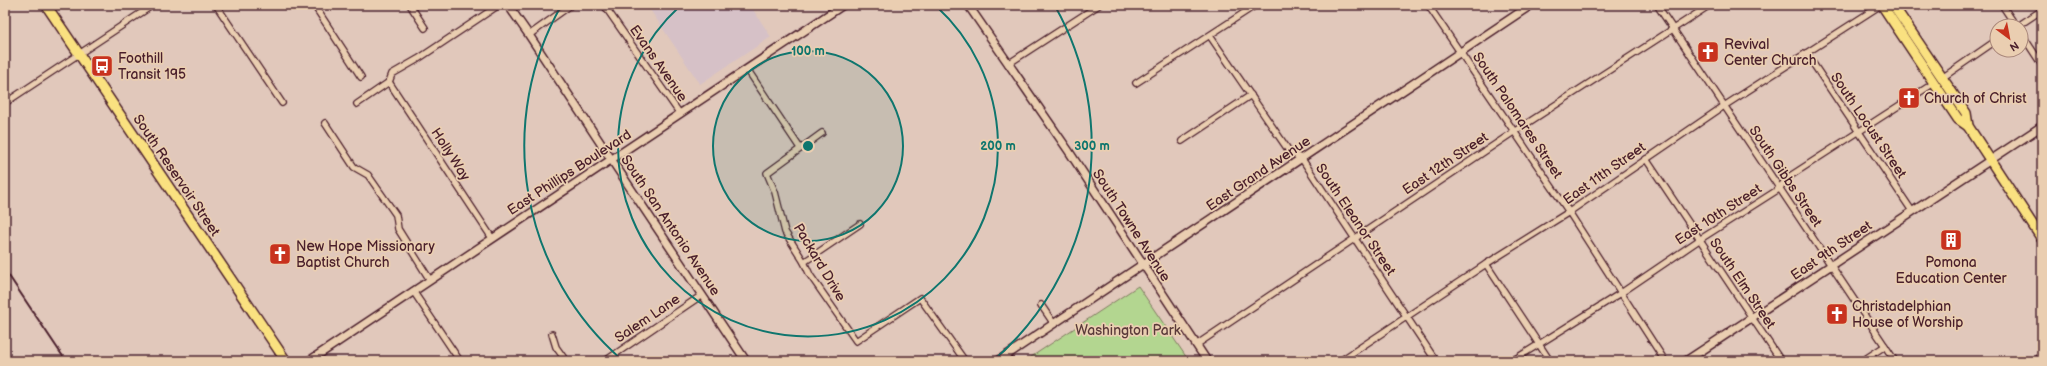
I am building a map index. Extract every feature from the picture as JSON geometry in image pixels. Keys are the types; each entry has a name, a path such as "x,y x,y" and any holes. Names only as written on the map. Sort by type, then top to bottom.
{"main road":[{"name":"South Reservoir Street","path":"46,5 286,361"},
{"path":"1881,5 1938,81"},
{"path":"1893,5 1938,81 1958,119 1968,126 2042,239"}],"street":[{"path":"5,103 78,53 153,5"},
{"path":"216,5 282,103"},
{"path":"314,5 361,77"},
{"path":"410,5 425,28"},
{"path":"357,104 390,82 392,74 418,59 499,5"},
{"name":"South San Antonio Avenue","path":"508,5 529,34 746,361"},
{"path":"529,34 571,5"},
{"name":"Evans Avenue","path":"604,5 680,114"},
{"name":"East Phillips Boulevard","path":"309,361 843,5"},
{"name":"South Towne Avenue","path":"968,5 1207,361"},
{"path":"1008,64 1099,5"},
{"path":"1136,83 1256,5"},
{"name":"South Palomares Street","path":"1428,5 1569,212 1665,361"},
{"name":"East Grand Avenue","path":"998,361 1144,266 1531,5"},
{"name":"South Gibbs Street","path":"1657,5 1895,361"},
{"name":"East 12th Street","path":"1196,345 1515,131 1710,5"},
{"name":"East 11th Street","path":"1340,361 1486,264 1569,212 1724,106 1881,5"},
{"path":"2002,5 2011,18"},
{"path":"2029,18 2042,10"},
{"name":"South Eleanor Street","path":"1210,36 1252,95 1289,151 1302,159 1408,316 1436,361"},
{"path":"2029,45 2042,65"},
{"name":"East 10th Street","path":"1512,361 1538,343 1621,293 1699,240 1779,189 1787,178 1938,81 1989,46"},
{"name":"South Locust Street","path":"1806,53 1912,211"},
{"path":"747,69 800,148 822,133"},
{"name":"Holly Way","path":"390,82 492,238"},
{"path":"1182,141 1252,95"},
{"path":"325,123 354,167 368,175 396,215 398,229 430,280"},
{"name":"East 9th Street","path":"1686,361 1752,319 1912,211 2042,126"},
{"name":"Packard Drive","path":"800,148 767,173 775,192 785,232 804,262 810,275 856,340 920,298 965,361"},
{"name":"South Elm Street","path":"1646,159 1781,361"},
{"path":"804,262 860,224"},
{"path":"1486,264 1550,361"},
{"path":"413,291 460,361"},
{"name":"Salem Lane","path":"605,361 702,295"},
{"path":"1041,304 1054,324"},
{"path":"552,334 556,347 566,361"},
{"path":"1862,361 1885,346"},
{"path":"2034,361 2042,355"}],"shaded area":[{"path":"647,5 750,5 771,37 700,84"}],"green space":[{"name":"Washington Park","path":"1138,286 1189,361 1025,361"}],"railway":[{"path":"5,270 66,361"}],"place":[{"name":"Revival Center Church","path":"1708,52"},
{"name":"Foothill Transit 195","path":"102,66"},
{"name":"Church of Christ","path":"1909,98"},
{"name":"Pomona Education Center","path":"1951,240"},
{"name":"New Hope Missionary Baptist Church","path":"280,254"},
{"name":"Christadelphian House of Worship","path":"1837,314"}]}
